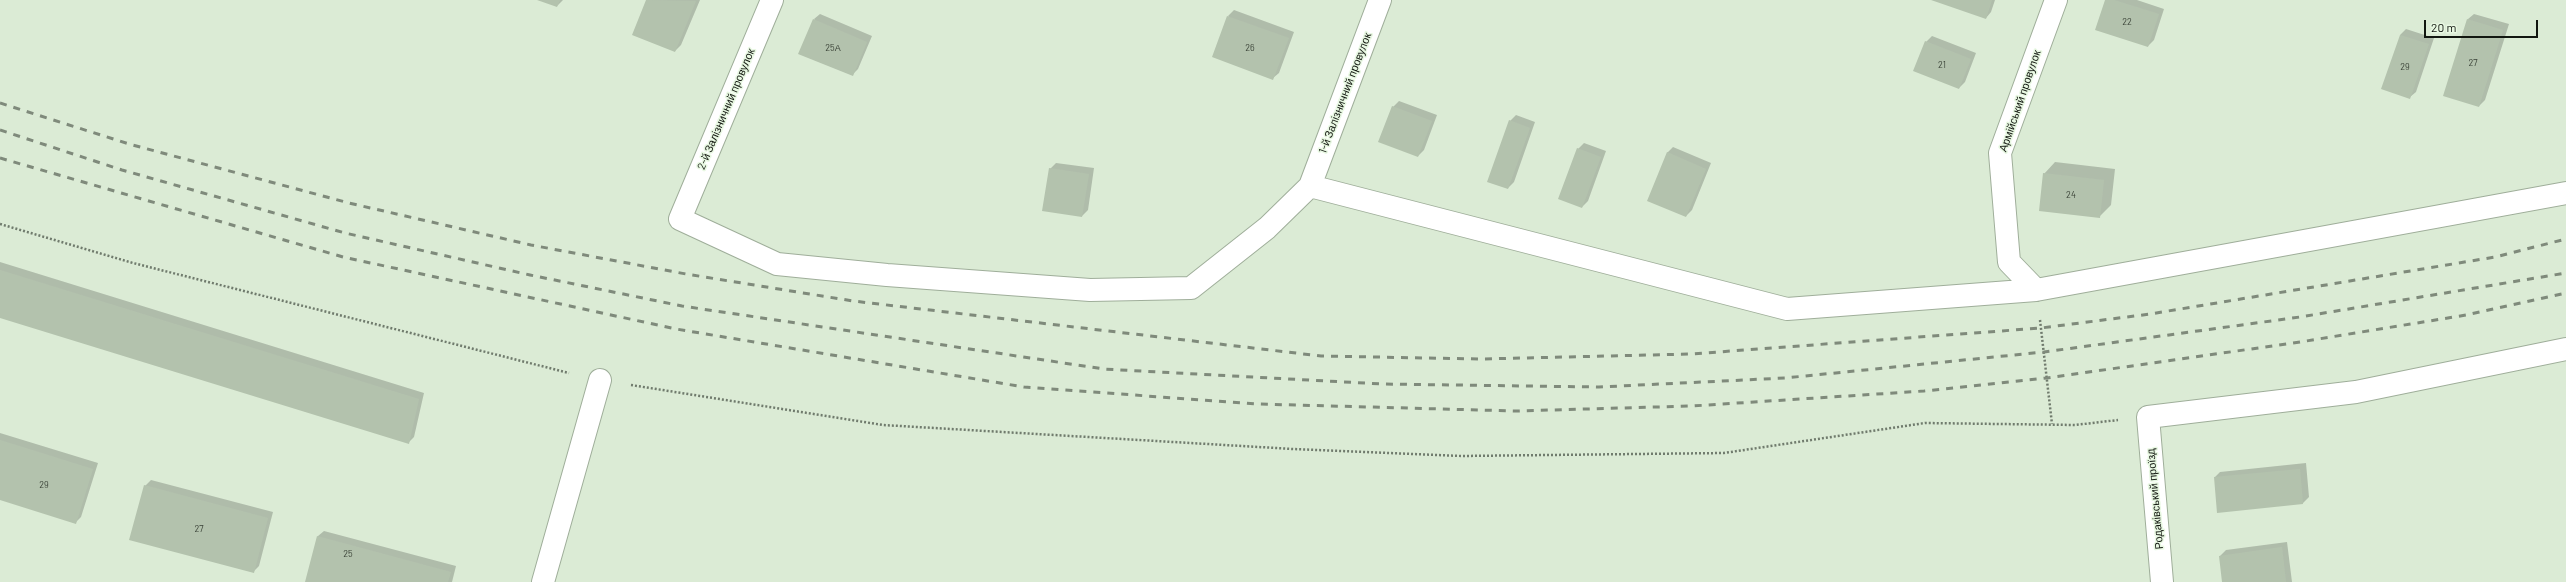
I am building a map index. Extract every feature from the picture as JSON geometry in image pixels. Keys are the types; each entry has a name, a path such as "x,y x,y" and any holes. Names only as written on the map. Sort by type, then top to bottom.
{"street":[{"name":"2-й Залізничний провулок","path":"772,0 680,219 777,264 887,275 1090,290 1191,288 1267,228 1310,186"},
{"name":"1-й Залізничний провулок","path":"1310,186 1380,0"},
{"name":"Армійський провулок","path":"2036,290 2009,262 2000,153 2056,0"},
{"path":"1310,186 1787,309 2036,290 2566,193"},
{"path":"2148,417 2356,392 2566,349"},
{"path":"543,582 600,380"},
{"name":"Родаківський проїзд","path":"2148,417 2162,582"}],"path":[{"path":"0,224 133,263 600,380 883,424 1293,449 1462,456 1724,453 1925,423 2052,424 2148,417"},
{"path":"2036,290 2052,424"}],"building":[{"path":"537,0 560,0 557,7"},
{"path":"646,0 696,1 675,52 632,35"},
{"path":"1931,0 1992,0 1986,19"},
{"path":"2105,0 2114,0 2159,14 2148,47 2095,30"},
{"path":"1227,16 1289,38 1273,80 1212,57"},
{"path":"813,19 867,42 853,76 798,54"},
{"path":"2467,19 2503,30 2479,107 2443,96"},
{"path":"2400,35 2429,44 2410,99 2381,89"},
{"path":"1925,41 1971,59 1959,89 1913,71"},
{"path":"1392,106 1432,121 1418,157 1378,142"},
{"path":"1509,120 1530,128 1508,189 1487,182"},
{"path":"1577,148 1601,157 1582,208 1558,199"},
{"path":"1667,152 1706,169 1686,217 1647,201"},
{"path":"1049,168 1089,174 1082,217 1042,211"},
{"path":"2043,173 2104,180 2100,218 2039,211"},
{"path":"0,270 419,399 409,444 0,318"},
{"path":"0,440 93,469 76,524 0,500"},
{"path":"2300,469 2303,504 2217,513 2214,477"},
{"path":"144,485 268,518 254,573 129,540"},
{"path":"317,536 451,572 448,582 305,582"},
{"path":"2282,547 2286,582 2222,582 2219,556"}],"railway":[{"path":"0,103 129,144 349,203 531,245 686,274 853,301 1321,356 1480,359 1691,354 2041,328 2150,314 2495,257 2566,239"},
{"path":"0,130 122,170 345,233 530,275 682,306 1104,369 1382,384 1599,387 1785,378 2044,352 2300,317 2566,273"},
{"path":"0,158 343,257 676,329 1024,387 1257,404 1517,411 1692,406 1924,391 2047,378 2300,342 2466,315 2566,293"}]}
